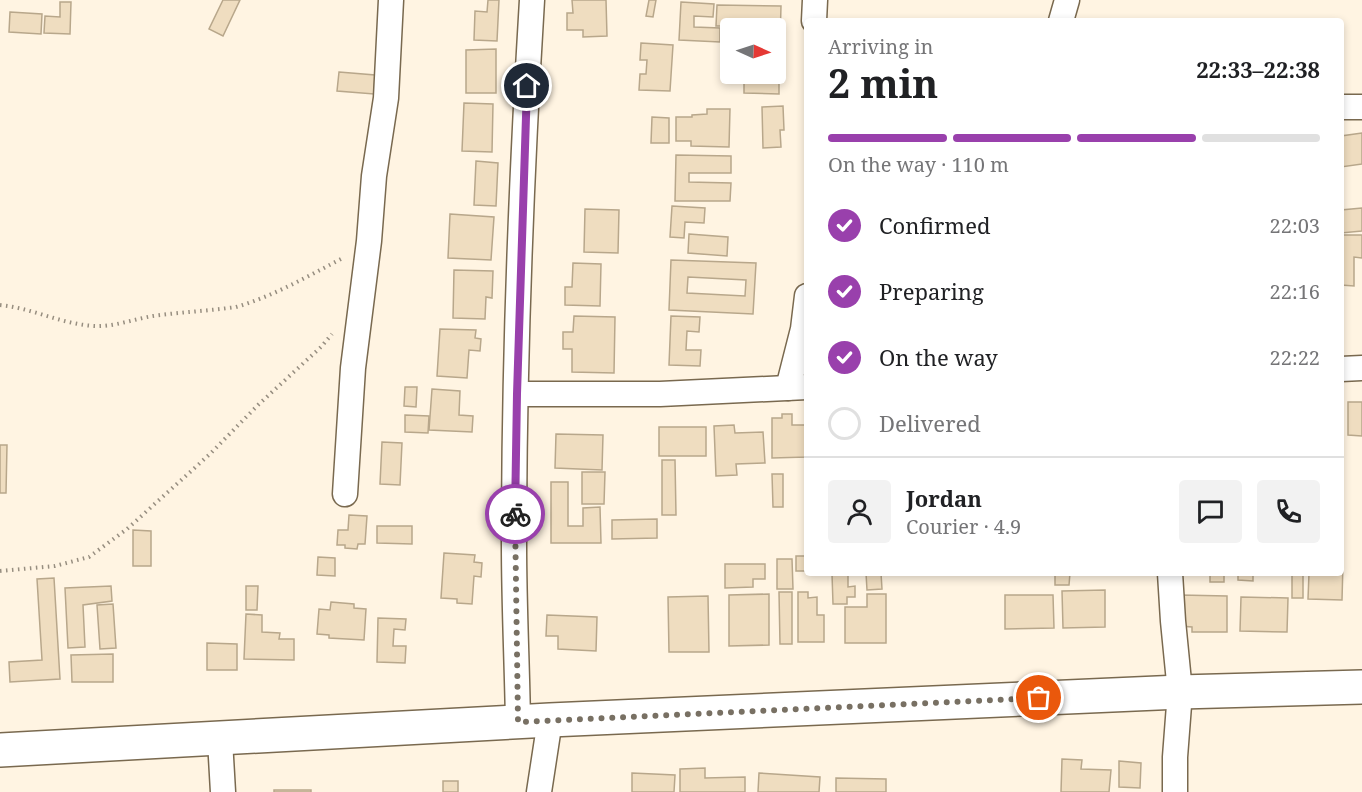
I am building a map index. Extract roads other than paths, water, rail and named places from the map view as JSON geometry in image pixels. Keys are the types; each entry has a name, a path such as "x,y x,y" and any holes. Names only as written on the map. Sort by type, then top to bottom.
{"street":[{"path":"345,494 353,368 369,241 374,176 386,98 391,0"},
{"path":"518,722 514,544 525,128 532,0"},
{"path":"814,18 815,0"},
{"path":"1062,18 1067,0"},
{"path":"1344,107 1362,107"},
{"path":"517,394 660,394 797,387 804,320"},
{"path":"1344,369 1362,368"},
{"path":"1170,576 1180,692 1175,757 1176,792"},
{"path":"0,750 220,740 550,720 1180,692 1362,687"},
{"path":"538,792 550,720"},
{"path":"220,740 224,792"}]}
